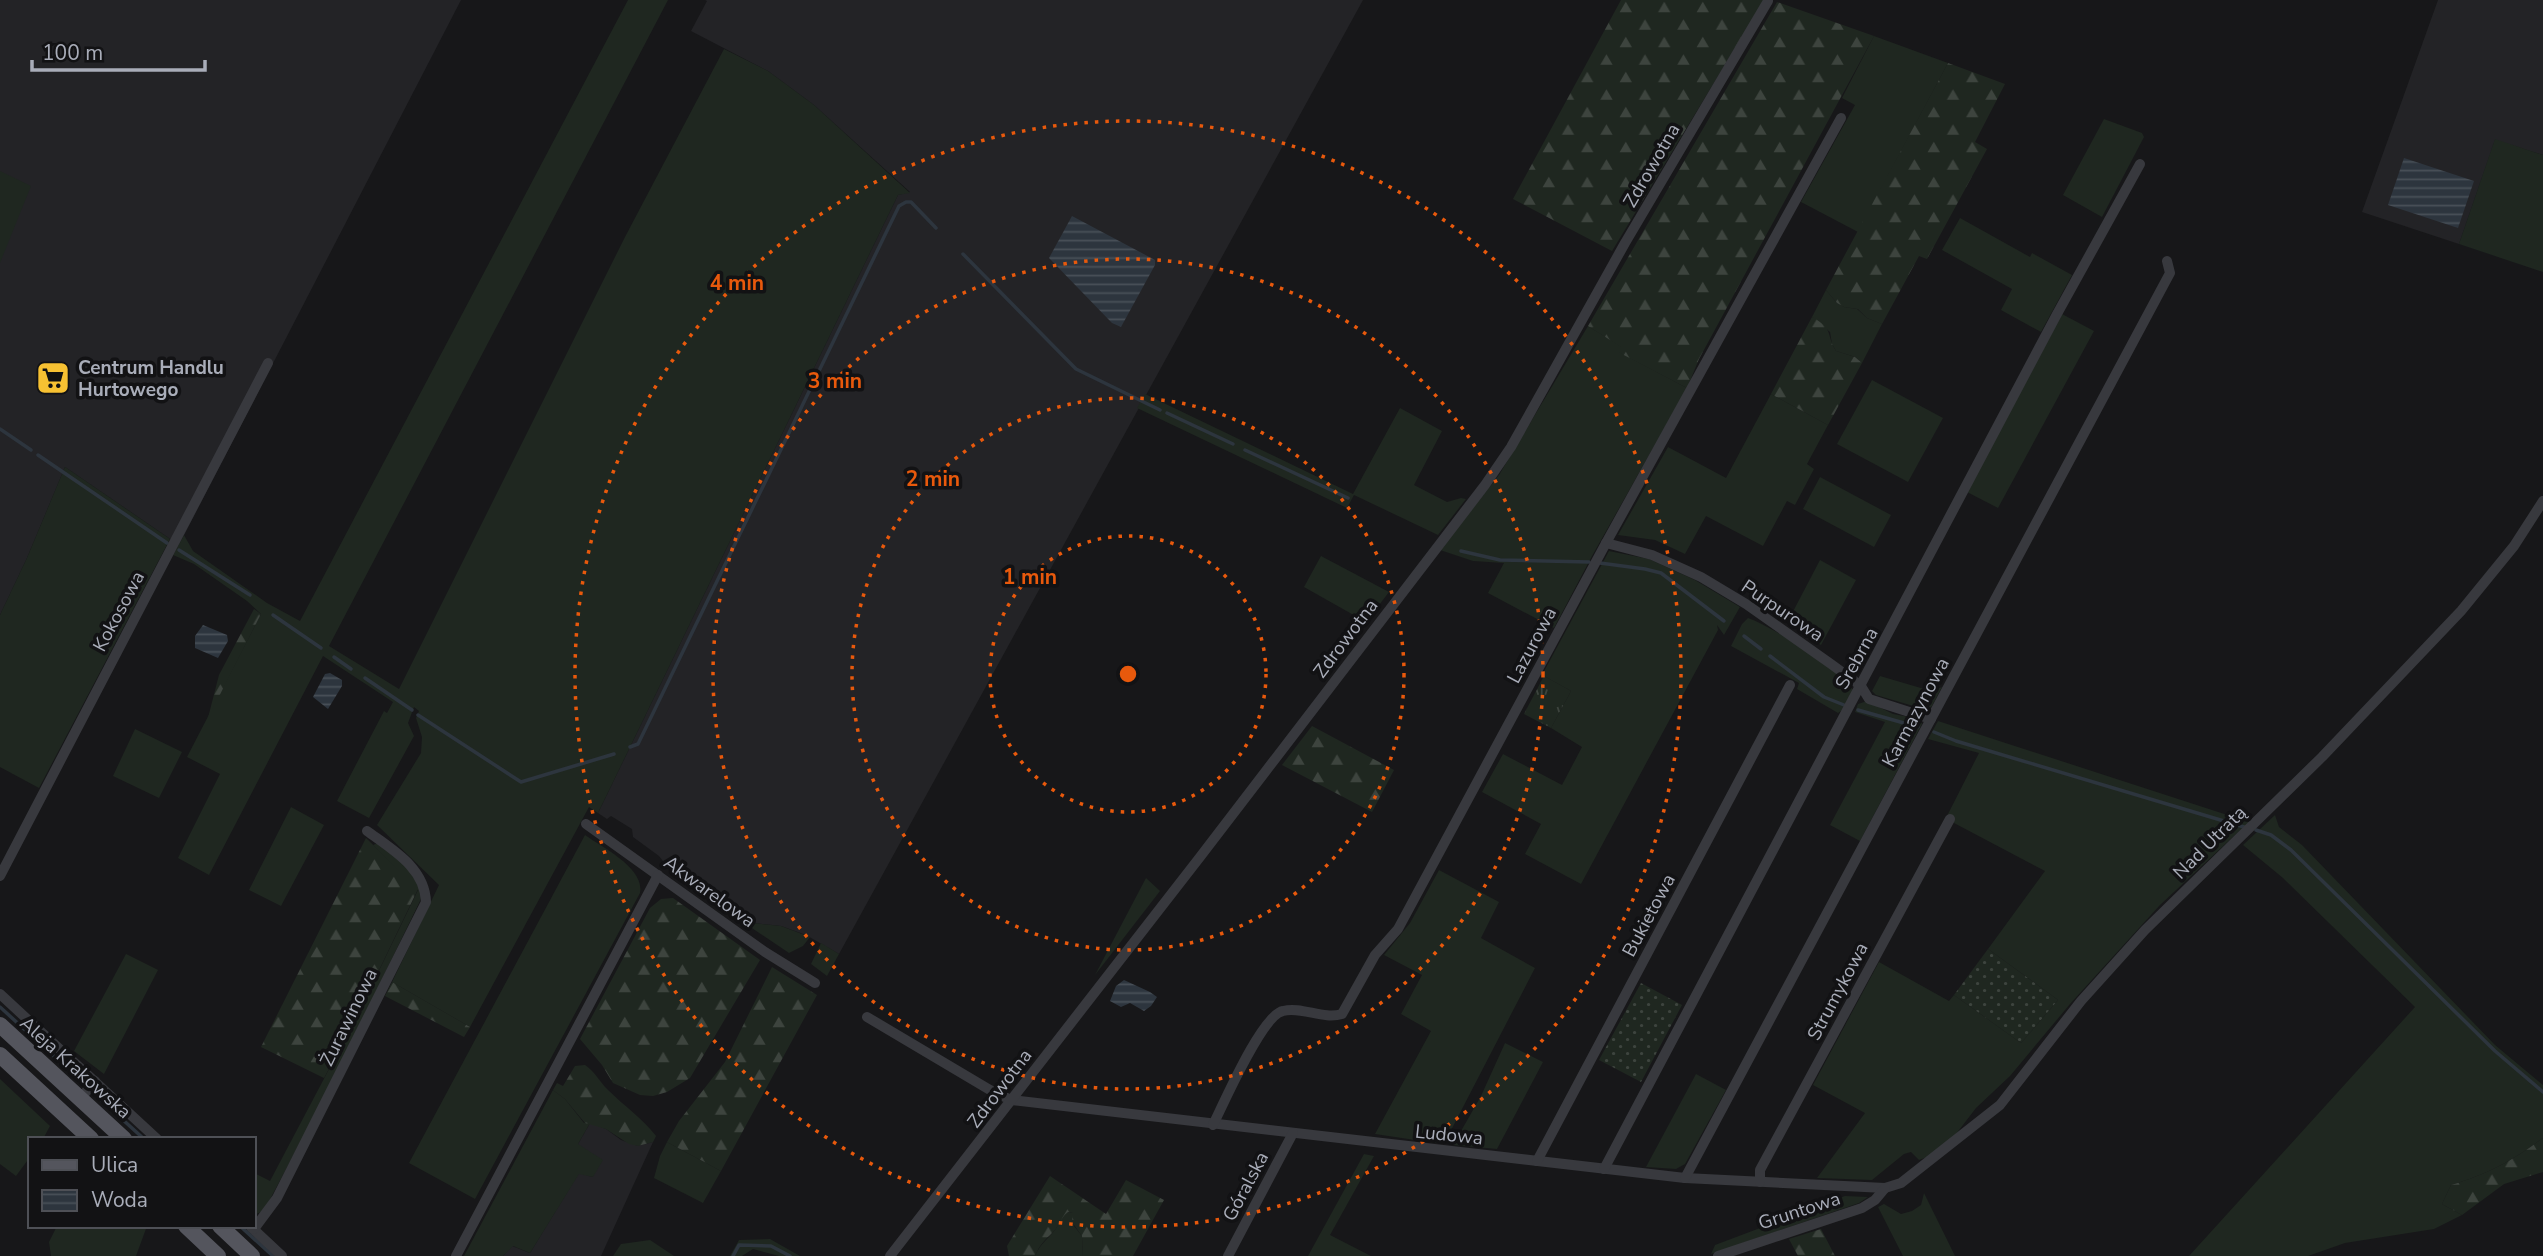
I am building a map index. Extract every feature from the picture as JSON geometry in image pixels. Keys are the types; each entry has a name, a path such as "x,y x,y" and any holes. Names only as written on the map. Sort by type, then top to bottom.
{"main road":[{"name":"Aleja Krakowska","path":"0,1026 122,1137"},
{"path":"0,1055 88,1137"},
{"path":"188,1228 218,1256"},
{"path":"222,1228 252,1256"}],"street":[{"name":"Zdrowotna","path":"890,1256 1208,846 1511,447 1625,243 1768,1"},
{"name":"Lazurowa","path":"1213,1125 1259,1035 1273,1015 1285,1010 1337,1015 1345,1010 1375,955 1398,929 1606,543 1842,118"},
{"name":"Srebrna","path":"1604,1169 2057,314 2140,164"},
{"name":"Karmazynowa","path":"1685,1178 2170,274 2167,261"},
{"name":"Kokosowa","path":"0,876 268,363"},
{"name":"Nad Utratą","path":"1885,1188 1901,1183 2000,1105 2081,1000 2145,930 2322,757 2461,611 2514,546 2543,501"},
{"name":"Purpurowa","path":"1606,543 1652,555 1700,577 1776,624 1861,686 1869,699 1931,719"},
{"name":"Bukietowa","path":"1537,1161 1790,685"},
{"name":"Strumykowa","path":"1760,1182 1760,1170 1951,819"},
{"name":"Akwarelowa","path":"586,824 765,952 815,983"},
{"name":"Żurawinowa","path":"256,1223 277,1198 426,902 421,877 392,849 367,831"},
{"path":"456,1256 659,875"},
{"path":"0,994 155,1137"},
{"path":"867,1017 979,1084 1011,1100"},
{"path":"80,1099 95,1081"},
{"name":"Ludowa","path":"1011,1100 1685,1178 1885,1188"},
{"name":"Góralska","path":"1228,1256 1293,1133"},
{"name":"Gruntowa","path":"1718,1256 1862,1208 1885,1188"},
{"path":"252,1228 282,1256"}],"shaded area":[{"name":"Centrum Handlu Hurtowego","path":"0,0 461,0 179,545 65,467 0,615"},
{"path":"705,0 1363,0 839,954 806,935 781,926 743,922 670,870 659,856 633,837 632,829 611,816 607,819 598,813 898,195 910,192 814,105 768,71 691,31 707,1"},
{"path":"2438,0 2543,0 2543,155 2495,140 2459,244 2362,212"},
{"path":"590,1123 638,1146 653,1142 601,1256 503,1256 512,1246 530,1253 579,1173 593,1177 578,1144"}],"green space":[{"path":"628,0 668,0 329,646 399,689 625,237 724,49 768,71 814,105 910,193 898,195 598,813 589,807 470,1027 392,982 439,885 377,825 421,753 422,737 416,718 419,711 414,707 408,723 414,736 369,818 337,801 384,711 387,713 393,702 323,656 209,875 178,858 220,774 187,757 261,614 194,564 173,555 184,535 193,551 267,603 300,621"},
{"path":"1621,0 1764,0 1612,251 1513,199"},
{"path":"1777,2 1874,36 1699,359 1687,388 1618,352 1621,347 1588,326"},
{"path":"1874,36 1948,63 1858,232 1801,202 1855,105 1842,98"},
{"path":"1948,63 2005,84 1975,142 1987,149 1927,259 1919,256 1882,324 1867,318 1858,309 1837,303 1826,290"},
{"path":"2104,119 2142,133 2144,137 2102,217 2063,195"},
{"path":"2495,139 2543,155 2543,272 2459,244"},
{"path":"0,171 31,186 0,263"},
{"path":"1960,218 2030,257 2032,253 2072,275 2041,332 2001,310 2012,289 1942,250"},
{"path":"1826,290 1837,303 1857,309 1867,318 1882,324 1862,363 1855,357 1836,351 1830,332 1812,317"},
{"path":"2062,314 2094,331 1998,508 1967,492"},
{"path":"1812,317 1827,329 1836,351 1855,357 1862,363 1828,425 1771,394"},
{"path":"1588,326 1622,347 1619,352 1687,388 1554,628 1488,593 1504,563 1473,561 1440,550 1499,475"},
{"path":"1872,380 1943,418 1908,482 1837,444"},
{"path":"1145,394 1353,494 1400,408 1442,431 1414,485 1447,502 1466,499 1438,535 1354,495 1347,508 1137,408"},
{"path":"1771,394 1828,425 1807,464 1814,469 1795,505 1787,501 1763,546 1706,516 1685,554 1655,540 1618,535 1668,447 1726,478"},
{"path":"65,467 170,539 39,788 0,767 0,615"},
{"path":"1820,477 1891,515 1874,547 1803,509"},
{"path":"1609,551 1649,559 1695,580 1740,607 1724,635 1717,625 1718,630 1581,884 1525,854 1541,824 1482,792 1503,754 1562,785 1582,747 1551,728 1571,691 1542,675"},
{"path":"1321,556 1389,592 1366,622 1304,587"},
{"path":"1820,560 1856,580 1821,645 1787,623"},
{"path":"254,609 261,614 208,718 219,675"},
{"path":"1748,618 1805,650 1846,681 1853,690 1844,709 1838,713 1797,689 1799,683 1731,646"},
{"path":"1544,676 1571,691 1551,728 1524,714"},
{"path":"1880,676 1931,691 1942,687 1927,710 1876,695 1872,691"},
{"path":"1867,701 1893,714 1920,719 1922,724 1860,841 1830,825 1885,722 1855,712 1858,704"},
{"path":"1938,721 2249,822 2160,905 2070,1004 2010,1076 1976,1108 1956,1134 1930,1156 1919,1160 1911,1152 1904,1154 1872,1180 1817,1178 1865,1113 1813,1085 1879,962 1949,1001 1954,995 2021,1043 2058,1000 1988,949 2045,871 1954,823 1947,816 1979,753 1928,739"},
{"path":"1312,726 1394,770 1372,812 1282,765"},
{"path":"135,729 182,752 159,798 113,776"},
{"path":"291,807 324,825 281,906 249,890"},
{"path":"2275,815 2279,827 2302,845 2495,1045 2543,1085 2543,1138 2499,1166 2451,1185 2442,1204 2462,1215 2434,1229 2345,1243 2308,1256 2189,1256 2415,1007 2283,878 2243,845"},
{"path":"585,835 630,867 640,884 640,893 475,1199 409,1163"},
{"path":"366,838 418,889 324,1078 261,1047"},
{"path":"378,843 414,875 421,892 420,901 330,1086 267,1205 256,1214 256,1174 270,1181 356,1018 418,890 373,845"},
{"path":"1439,870 1499,902 1481,938 1535,968 1447,1138 1435,1143 1375,1134 1431,1031 1401,1014 1422,975 1384,955 1410,923"},
{"path":"1146,878 1160,891 1095,975"},
{"path":"673,898 760,960 690,1078 667,1092 653,1096 640,1095 613,1083 580,1039 650,908 661,899"},
{"path":"743,922 781,926 810,937 803,946 789,953"},
{"path":"821,943 839,954 827,976 811,964"},
{"path":"1988,949 2058,1000 2021,1043 1954,995"},
{"path":"126,954 158,970 104,1074 74,1051"},
{"path":"772,967 817,995 721,1171 667,1142 679,1121 725,1062"},
{"path":"392,982 470,1027 464,1037 385,996"},
{"path":"1641,983 1682,1005 1641,1082 1599,1060"},
{"path":"1505,1043 1543,1062 1497,1149 1453,1145 1481,1096"},
{"path":"585,1065 651,1130 656,1136 653,1142 638,1146 629,1144 606,1129 585,1123 565,1099 553,1090 557,1083 563,1086 575,1066"},
{"path":"1696,1074 1726,1090 1685,1164 1676,1169 1646,1167"},
{"path":"0,1079 50,1126 44,1137 28,1137 28,1160 16,1176 0,1164"},
{"path":"553,1090 565,1099 584,1123 590,1123 578,1144 603,1160 593,1177 579,1174 530,1253 513,1246 503,1256 464,1256"},
{"path":"2543,1138 2543,1172 2504,1184 2462,1215 2442,1204 2451,1185 2499,1166"},
{"path":"667,1142 721,1171 703,1203 654,1178"},
{"path":"1364,1154 1374,1156 1330,1235 1371,1256 1308,1256"},
{"path":"1050,1176 1106,1214 1126,1180 1164,1200 1133,1256 1083,1256 1082,1236 1072,1222 1073,1213 1068,1212 1035,1256 1009,1256 1007,1246"},
{"path":"1924,1193 1955,1256 1903,1256 1878,1207 1884,1204 1901,1214 1912,1211 1921,1205"},
{"path":"1845,1196 1868,1197 1859,1203 1711,1254 1715,1245"},
{"path":"1067,1212 1073,1213 1074,1226 1082,1236 1083,1256 1035,1256 1062,1217"},
{"path":"56,1228 146,1228 136,1256 51,1256 49,1242"},
{"path":"1821,1229 1835,1256 1798,1256 1789,1239"},
{"path":"770,1239 800,1256 779,1256 753,1249 742,1256 730,1256 739,1240"},
{"path":"650,1240 674,1256 613,1256 621,1244"}],"water":[{"path":"2404,158 2474,181 2458,228 2388,205"},
{"path":"1072,216 1155,260 1155,265 1121,327 1112,323 1049,258"},
{"path":"203,625 227,635 228,641 218,658 195,648 195,636"},
{"path":"330,673 342,680 342,686 328,709 313,697 325,674"},
{"path":"1124,980 1157,997 1151,1006 1144,1011 1130,1003 1121,1007 1110,1001 1116,986"}],"waterway":[{"path":"630,747 638,744 899,206 911,202 936,228"},
{"path":"963,254 1076,369 1160,410"},
{"path":"1167,413 1233,444"},
{"path":"0,429 31,450"},
{"path":"1245,450 1348,498"},
{"path":"38,455 167,543"},
{"path":"179,550 250,595"},
{"path":"1461,551 1500,560 1589,562"},
{"path":"1600,563 1661,573 1724,621"},
{"path":"273,615 321,648"},
{"path":"1744,636 1761,649"},
{"path":"1770,656 1824,697 1844,705"},
{"path":"334,657 351,669"},
{"path":"365,678 412,710"},
{"path":"1858,710 1918,727"},
{"path":"418,715 521,782 614,754"},
{"path":"1934,732 1956,741 2244,827"},
{"path":"2256,830 2271,835 2291,850 2495,1051 2543,1092"},
{"path":"0,1007 81,1081"},
{"path":"100,1099 142,1137"},
{"path":"242,1228 273,1256"},
{"path":"733,1256 739,1245 771,1246 790,1256"}],"place":[{"name":"Centrum Handlu Hurtowego","path":"53,378"}]}
